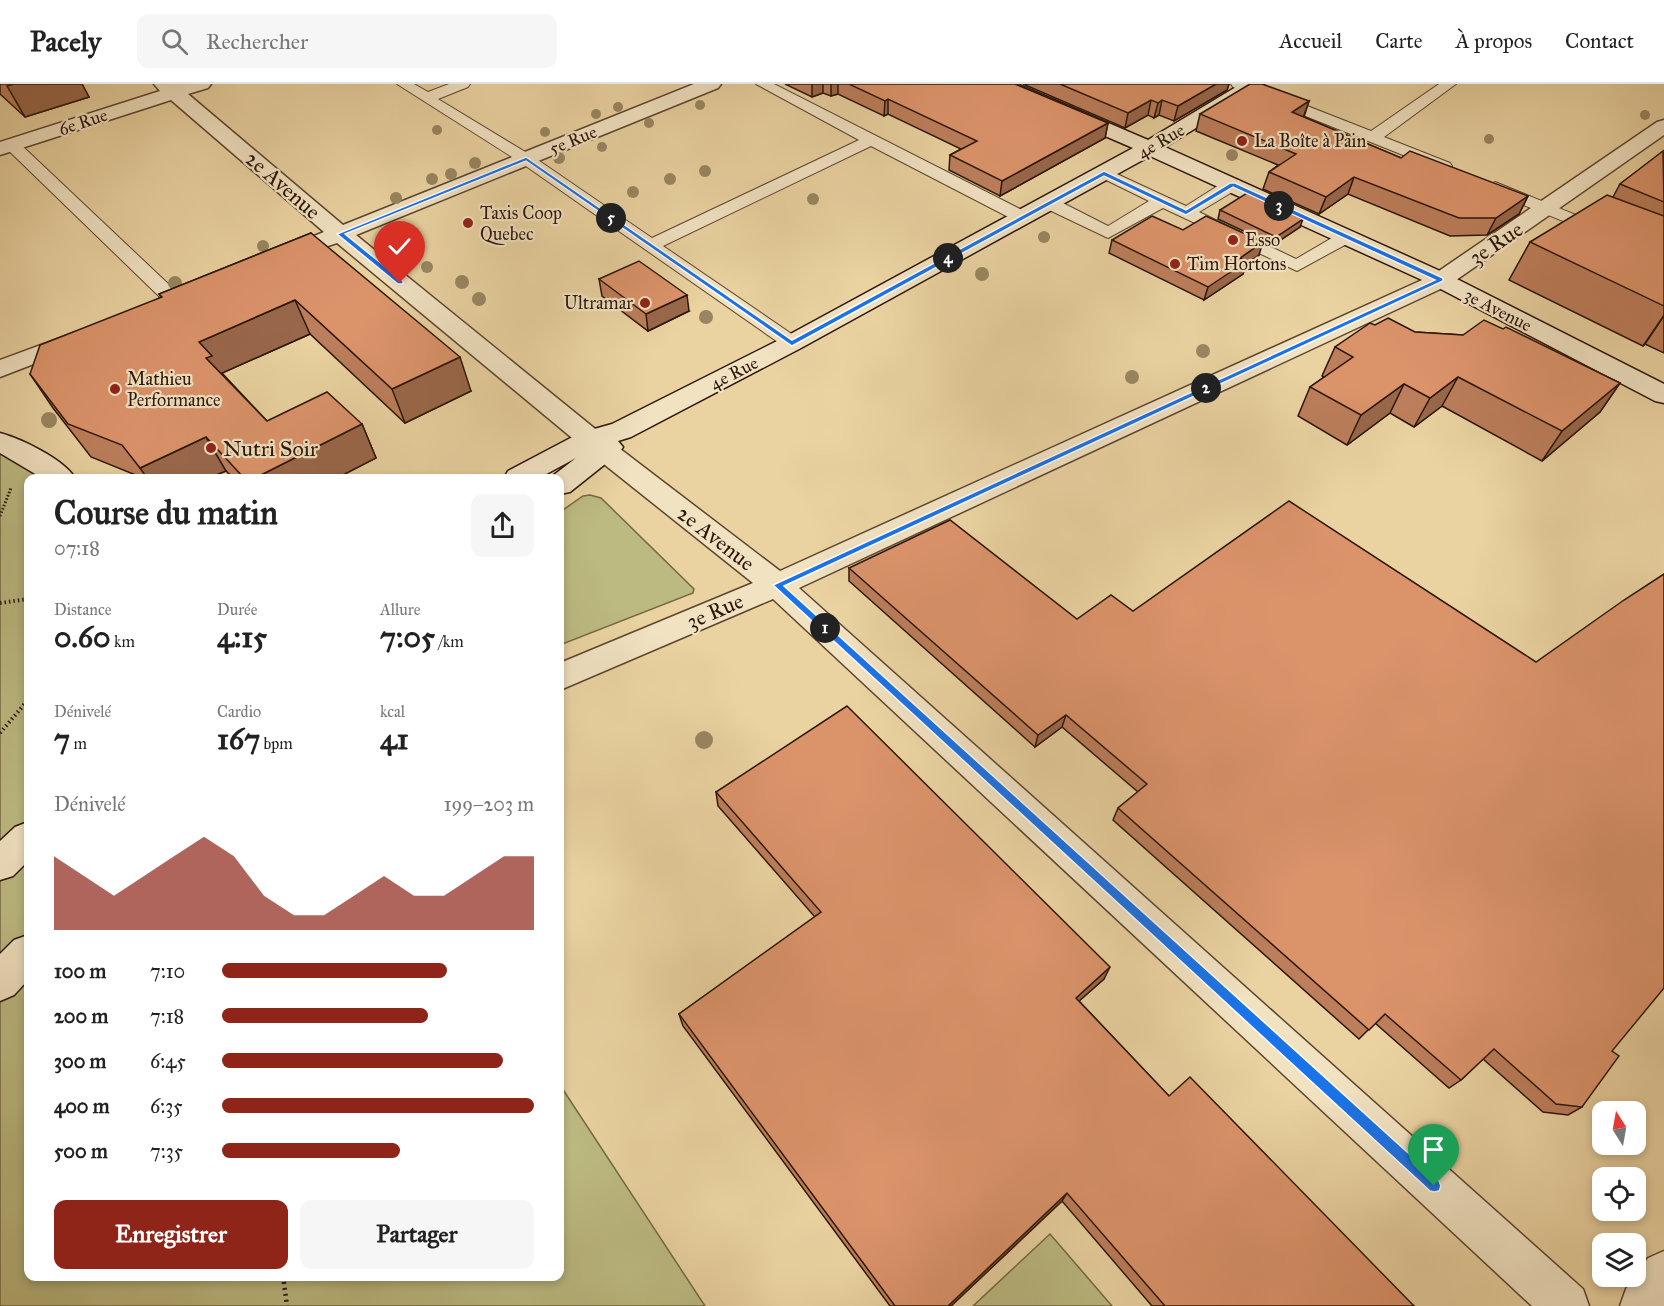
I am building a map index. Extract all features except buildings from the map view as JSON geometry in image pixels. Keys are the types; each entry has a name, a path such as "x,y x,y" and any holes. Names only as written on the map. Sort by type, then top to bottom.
{"street":[{"name":"5e Rue","path":"307,247 711,84"},
{"name":"3e Avenue","path":"1001,84 1348,236 1441,280 1664,395"},
{"name":"4e Rue","path":"527,474 605,441 792,343 1149,148 1247,85"},
{"name":"6e Rue","path":"6,147 180,87"},
{"name":"2e Avenue","path":"180,87 340,234 605,441 777,585 1566,1306"},
{"name":"3e Rue","path":"564,674 777,585 1441,280 1664,126"},
{"path":"152,309 196,291"},
{"path":"0,369 98,330"},
{"name":"4e Rue","path":"564,481 605,441"},
{"path":"0,442 24,453 55,474"},
{"path":"0,864 24,842"},
{"path":"0,982 24,957"},
{"path":"1643,1306 1664,1274"}],"lane":[{"path":"404,84 526,159 792,343"},
{"path":"426,98 463,84"},
{"path":"763,84 1022,217"},
{"path":"1375,136 1449,84"},
{"path":"1247,85 1460,172"},
{"path":"651,245 871,140"},
{"path":"6,147 174,300"},
{"path":"1104,173 1298,266 1348,236"},
{"path":"1482,182 1664,257"},
{"path":"1186,213 1233,184"},
{"path":"1048,203 1108,232 1162,201"}],"path":[{"path":"0,603 24,600"},
{"path":"0,733 24,705"},
{"path":"284,1281 287,1306"}],"shaded area":[{"path":"0,442 24,453 55,474 24,474 24,1281 564,1281 564,1091 705,1306 0,1306"},
{"path":"583,496 601,498 694,589 693,593 564,643 564,509"},
{"path":"1050,1234 1112,1306 973,1306"}],"place":[{"name":"La Boîte à Pain","path":"1242,141"},
{"name":"Taxis Coop Quebec","path":"468,223"},
{"name":"Esso","path":"1233,240"},
{"name":"Tim Hortons","path":"1175,264"},
{"name":"Ultramar","path":"645,303"},
{"name":"Mathieu Performance","path":"115,389"},
{"name":"Nutri Soir","path":"211,448"}],"route":[{"path":"400,283 340,234 526,159 792,343 1104,173 1186,213 1233,184 1441,280 777,585 1434,1186"}]}
